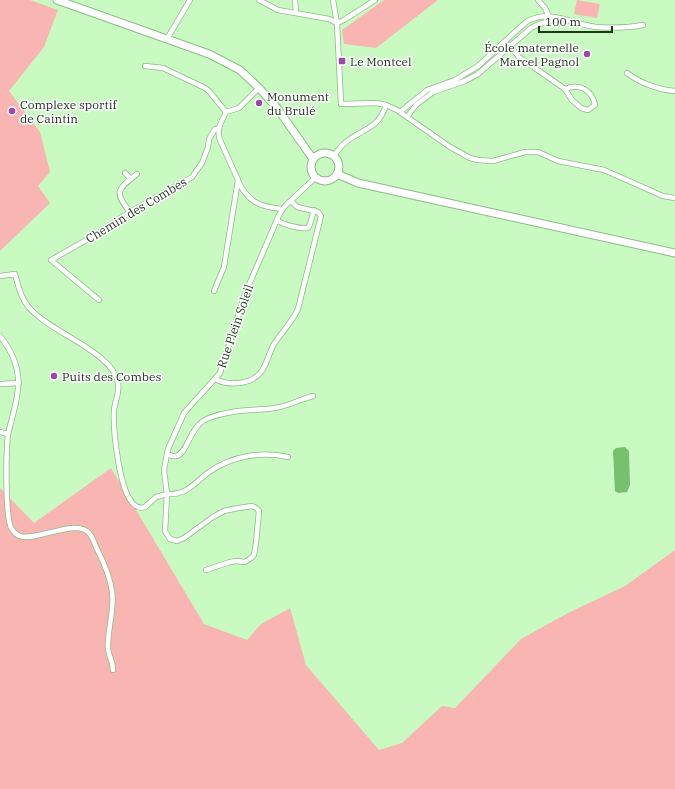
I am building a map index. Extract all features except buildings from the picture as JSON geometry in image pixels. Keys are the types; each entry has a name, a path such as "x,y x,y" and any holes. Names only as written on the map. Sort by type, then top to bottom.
{"main road":[{"path":"57,0 209,54 240,70 277,108 313,159"},
{"path":"324,153 334,156 338,164 337,174 333,179 321,181 315,178 311,170 313,159 324,153"},
{"path":"337,174 358,183 675,253"}],"street":[{"path":"167,39 190,0"},
{"path":"259,0 278,10 329,19 336,23"},
{"path":"295,0 296,12"},
{"path":"333,0 336,23 341,104 378,103 386,105 400,112 450,147 470,158 478,160 493,160 526,152 538,152 558,161 604,170 663,196 675,198"},
{"path":"336,23 344,20 375,0"},
{"path":"538,0 546,8 550,18"},
{"path":"400,112 427,90 463,76 478,66 526,22 536,17 559,18 595,27 619,28 643,25"},
{"path":"407,117 416,106 433,92 465,81 478,74 531,28 550,18"},
{"path":"505,41 520,57 565,89 572,100 581,108 588,110 595,105 594,97 589,92 577,86 565,89"},
{"path":"145,66 164,68 205,88 226,112 238,108 259,88"},
{"path":"627,73 636,79 667,90 675,91"},
{"path":"334,156 346,142 374,125 383,115 386,105"},
{"name":"Chemin des Combes","path":"99,300 51,260 95,235 130,212 192,177 202,163 210,139 215,130 219,129 226,112"},
{"path":"219,129 220,140 241,188 252,201 261,206 282,209"},
{"path":"125,173 130,179"},
{"path":"130,212 120,200 119,192 120,188 136,174"},
{"name":"Rue Plein Soleil","path":"206,570 230,562 245,562 252,558 256,543 259,511 252,506 224,511 207,521 184,538 176,541 173,540 165,531 167,494 164,470 167,454 184,413 220,373 245,294 276,220 282,209 315,178"},
{"path":"214,291 224,268 238,180"},
{"path":"215,379 220,382 233,383 246,381 257,376 263,368 273,346 294,319 298,309 321,216 314,210 297,207 291,201"},
{"path":"276,220 282,223 308,228 314,210"},
{"path":"0,276 15,274 22,296 32,311 44,321 100,357 116,376 118,388 114,412 118,466 125,488 134,504 139,508 145,507 156,497 167,494 176,494 188,490 215,468 238,458 267,455 288,457"},
{"path":"0,336 14,358 19,383 17,400 8,434 7,451 8,508 11,526 16,534 24,537 66,529 81,529 88,532 100,554 110,581 112,592 108,650 113,665 113,670"},
{"path":"0,384 19,383"},
{"path":"167,454 174,456 180,454 189,441 196,426 209,418 237,410 280,407 313,396"},
{"path":"0,432 8,434"}],"shaded area":[{"name":"Complexe sportif de Caintin","path":"0,0 30,0 58,10 44,47 9,91 40,132 50,172 38,186 50,203 0,251"},
{"path":"384,0 438,0 376,48 344,44 342,30"},
{"path":"577,0 600,4 597,18 574,14"},
{"path":"625,447 629,451 630,485 627,492 618,493 615,491 613,451 616,448"},
{"path":"111,468 204,624 247,640 261,624 290,608 306,665 379,750 402,743 442,706 455,708 521,639 568,613 625,586 675,550 675,789 0,789 0,488 34,523"}],"place":[{"name":"École maternelle Marcel Pagnol","path":"587,54"},
{"name":"Le Montcel","path":"342,61"},
{"name":"Monument du Brulé","path":"259,103"},
{"name":"Complexe sportif de Caintin","path":"12,111"},
{"name":"Puits des Combes","path":"54,376"}]}
